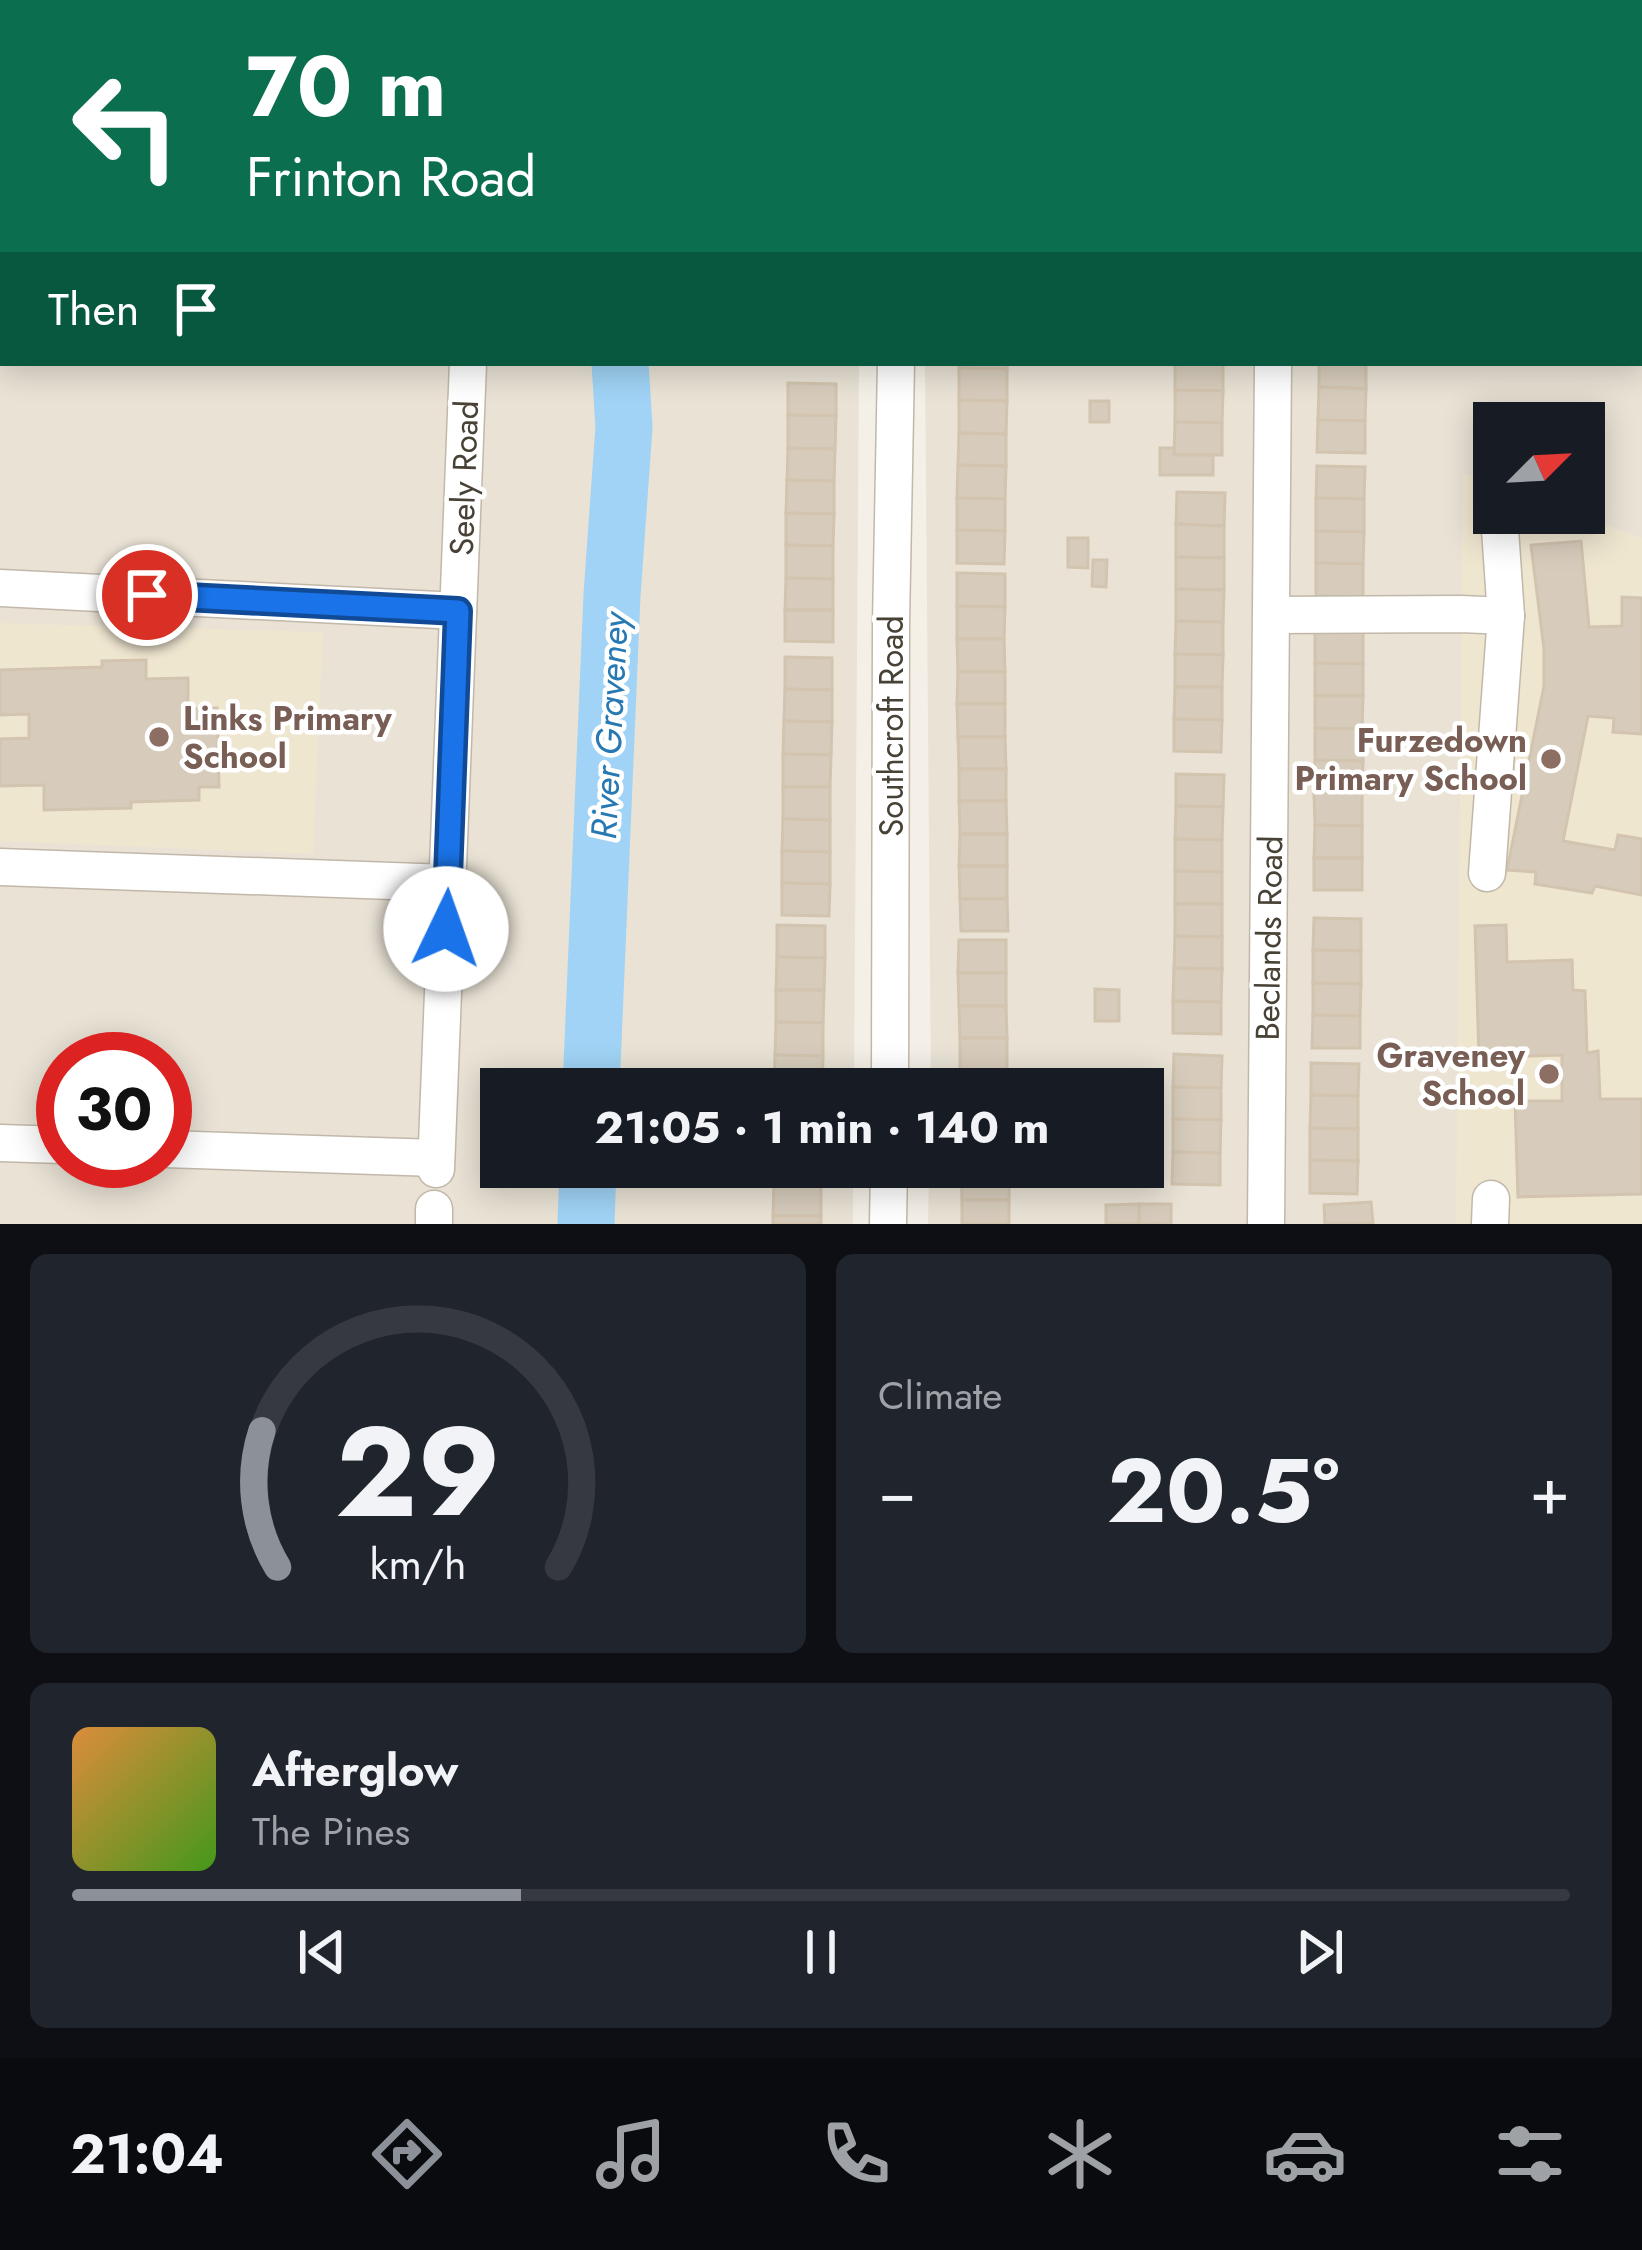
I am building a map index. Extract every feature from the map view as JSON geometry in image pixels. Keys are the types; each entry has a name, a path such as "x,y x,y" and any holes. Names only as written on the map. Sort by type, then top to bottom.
{"street":[{"name":"Seely Road","path":"192,1150 436,1164 468,366"},
{"name":"Southcroft Road","path":"890,1068 896,366"},
{"name":"Beclands Road","path":"1266,1224 1274,366"},
{"path":"1486,873 1506,616 1500,534"},
{"path":"0,588 458,611"},
{"path":"1272,615 1506,616"},
{"path":"0,867 448,884"},
{"path":"0,1143 36,1144"},
{"path":"888,1224 889,1188"}],"shaded area":[{"path":"0,366 859,366 854,1068 480,1068 480,1188 853,1188 853,1224 0,1224"},
{"path":"925,366 1642,366 1642,1224 928,1224 929,1188 1164,1188 1164,1068 931,1068"},
{"path":"1463,473 1473,477 1473,534 1605,534 1605,524 1642,538 1642,1224 1456,1224"},
{"name":"Links Primary School","path":"0,623 323,632 313,854 0,841"}],"building":[{"path":"959,366 1007,366 1007,369"},
{"path":"1175,366 1223,366 1223,391 1175,390"},
{"path":"1319,366 1366,366 1366,389 1319,387"},
{"path":"959,368 1007,369 1007,401 959,400"},
{"path":"788,383 836,384 836,416 788,415"},
{"path":"1319,387 1366,389 1365,421 1318,420"},
{"path":"1175,390 1223,391 1222,423 1175,422"},
{"path":"959,400 1007,401 1006,434 959,433"},
{"path":"1090,401 1109,401 1109,422 1090,422"},
{"path":"788,415 836,416 835,449 788,448"},
{"path":"1318,420 1365,421 1365,453 1317,452"},
{"path":"1175,422 1222,423 1222,455 1174,455"},
{"path":"959,433 1006,434 1006,466 958,465"},
{"path":"788,448 835,449 834,481 787,480"},
{"path":"1160,448 1174,448 1174,455 1213,455 1213,475 1160,475"},
{"path":"958,465 1006,466 1005,499 957,498"},
{"path":"1317,466 1365,467 1364,499 1316,498"},
{"path":"787,480 834,481 834,514 786,513"},
{"path":"1177,492 1225,493 1224,526 1176,524"},
{"path":"957,498 1005,499 1005,531 957,530"},
{"path":"1316,498 1364,499 1364,532 1316,531"},
{"path":"786,513 834,514 833,546 786,545"},
{"path":"1176,524 1224,526 1224,558 1176,557"},
{"path":"957,530 1005,531 1004,564 957,563"},
{"path":"1316,531 1364,532 1363,564 1316,563"},
{"path":"1068,538 1088,538 1088,568 1068,567"},
{"path":"1581,541 1589,627 1622,626 1622,597 1642,598 1642,734 1613,732 1614,718 1588,716 1563,841 1615,850 1618,835 1642,839 1642,895 1595,886 1592,893 1535,884 1536,872 1507,870 1544,686 1531,545"},
{"path":"786,545 833,546 833,579 786,578"},
{"path":"1176,557 1224,558 1224,590 1176,589"},
{"path":"1093,560 1107,560 1106,587 1092,586"},
{"path":"1316,563 1363,564 1363,597 1316,596"},
{"path":"957,573 1005,574 1005,607 957,606"},
{"path":"786,578 833,579 833,610 785,610"},
{"path":"1176,589 1224,590 1223,622 1176,621"},
{"path":"957,606 1005,607 1004,639 957,639"},
{"path":"785,610 833,610 833,642 785,641"},
{"path":"1176,621 1223,622 1223,655 1175,654"},
{"path":"1315,631 1363,631 1363,664 1315,663"},
{"path":"957,639 1004,639 1005,672 958,672"},
{"path":"1175,654 1223,655 1222,687 1175,687"},
{"path":"785,657 832,658 832,690 785,689"},
{"name":"Links Primary School","path":"146,660 146,679 188,678 188,709 217,708 219,787 199,787 199,800 131,802 131,808 44,810 44,785 0,786 0,739 29,738 29,714 0,715 0,670 102,667 102,661"},
{"path":"1315,663 1363,664 1363,696 1315,696"},
{"path":"958,672 1005,672 1005,704 957,704"},
{"path":"1175,687 1222,687 1222,720 1174,719"},
{"path":"785,689 832,690 832,722 784,721"},
{"path":"1315,696 1363,696 1362,729 1315,728"},
{"path":"957,704 1005,704 1005,737 958,737"},
{"path":"1174,719 1222,720 1221,752 1174,751"},
{"path":"784,721 832,722 831,755 783,754"},
{"path":"1315,728 1362,729 1363,761 1315,760"},
{"path":"958,737 1005,737 1006,769 959,769"},
{"path":"783,754 831,755 830,787 783,787"},
{"path":"1315,760 1363,761 1362,793 1314,793"},
{"path":"959,769 1006,769 1006,801 959,801"},
{"path":"1176,774 1224,775 1223,807 1176,806"},
{"path":"783,787 830,787 830,820 783,819"},
{"path":"1314,793 1362,793 1362,826 1315,825"},
{"path":"959,801 1006,801 1007,834 960,834"},
{"path":"1176,806 1223,807 1222,840 1175,839"},
{"path":"783,819 830,820 830,852 782,851"},
{"path":"1315,825 1362,826 1362,858 1314,858"},
{"path":"960,834 1007,834 1007,866 959,866"},
{"path":"1175,839 1222,840 1222,872 1175,871"},
{"path":"782,851 830,852 830,884 782,883"},
{"path":"1314,858 1362,858 1362,890 1314,890"},
{"path":"959,866 1007,866 1007,899 960,899"},
{"path":"1175,871 1222,872 1222,904 1175,904"},
{"path":"782,883 830,884 829,916 782,915"},
{"path":"960,899 1007,899 1008,931 961,931"},
{"path":"1175,904 1222,904 1222,937 1175,936"},
{"path":"1314,918 1361,919 1361,951 1313,950"},
{"path":"777,925 825,926 825,958 777,957"},
{"path":"1506,925 1507,962 1572,960 1573,990 1585,991 1587,1053 1598,1051 1600,1099 1642,1099 1642,1194 1518,1197 1515,1101 1562,1101 1562,1055 1479,1058 1475,926"},
{"path":"1175,936 1222,937 1222,969 1174,968"},
{"path":"959,940 1006,940 1006,973 958,973"},
{"path":"1313,950 1361,951 1361,984 1313,983"},
{"path":"777,957 825,958 824,990 776,990"},
{"path":"1174,968 1222,969 1221,1002 1173,1001"},
{"path":"958,973 1006,973 1006,1006 959,1006"},
{"path":"1313,983 1361,984 1360,1016 1313,1015"},
{"path":"1095,989 1119,990 1119,1021 1095,1021"},
{"path":"776,990 824,990 823,1023 776,1022"},
{"path":"1173,1001 1221,1002 1221,1034 1173,1033"},
{"path":"959,1006 1006,1006 1007,1038 960,1038"},
{"path":"1313,1015 1360,1016 1360,1048 1312,1048"},
{"path":"776,1022 823,1023 823,1056 775,1055"},
{"path":"960,1038 1007,1038 1007,1068 960,1068"},
{"path":"1174,1054 1222,1056 1221,1088 1173,1087"},
{"path":"775,1055 823,1056 823,1068 775,1068"},
{"path":"1311,1063 1359,1064 1358,1096 1311,1095"},
{"path":"1173,1087 1221,1088 1221,1120 1173,1119"},
{"path":"1311,1095 1358,1096 1358,1129 1310,1128"},
{"path":"1173,1119 1221,1120 1220,1153 1173,1152"},
{"path":"1310,1128 1358,1129 1358,1161 1310,1160"},
{"path":"1173,1152 1220,1153 1220,1185 1172,1184"},
{"path":"1310,1160 1358,1161 1357,1194 1310,1193"},
{"path":"774,1188 821,1188 821,1216 773,1216"},
{"path":"962,1188 1009,1188 1009,1200 962,1200"},
{"path":"962,1200 1009,1200 1009,1224 962,1224"},
{"path":"1371,1202 1373,1224 1325,1224 1324,1205"},
{"path":"1139,1204 1171,1204 1171,1224 1139,1224"},
{"path":"1139,1204 1139,1224 1106,1224 1106,1205"},
{"path":"773,1216 821,1216 821,1224 773,1224"}],"waterway":[{"name":"River Graveney","path":"592,1068 624,427 620,366"},
{"name":"River Graveney","path":"586,1224 587,1188"}],"place":[{"name":"Links Primary School","path":"159,737"},
{"name":"Furzedown Primary School","path":"1551,759"},
{"name":"Graveney School","path":"1549,1074"}],"route":[{"path":"147,595 458,611 446,929"}]}
